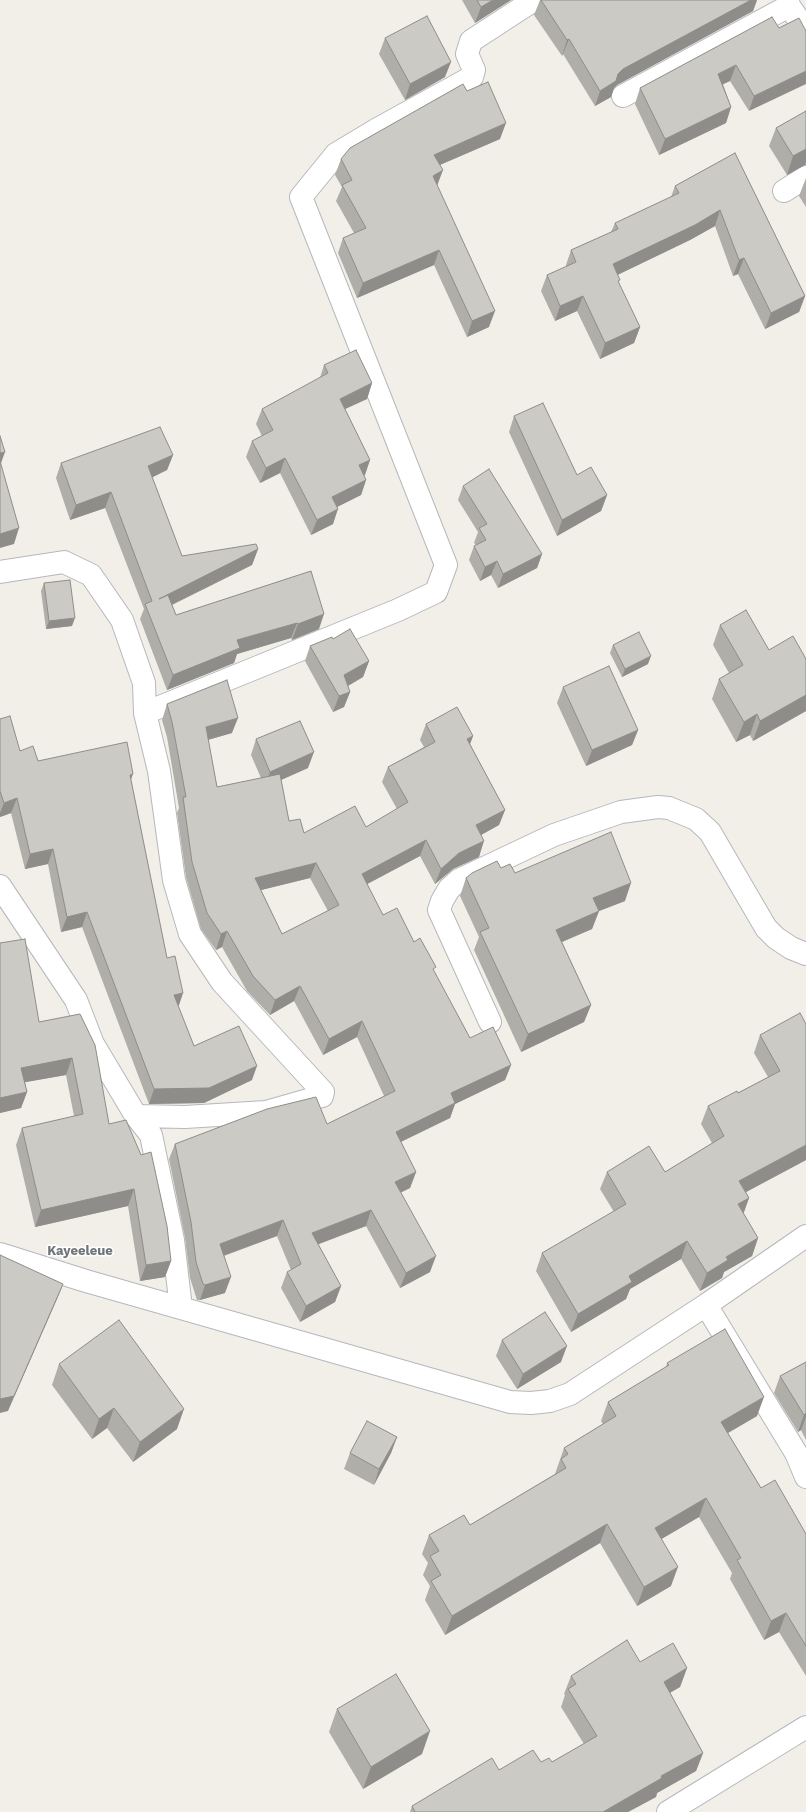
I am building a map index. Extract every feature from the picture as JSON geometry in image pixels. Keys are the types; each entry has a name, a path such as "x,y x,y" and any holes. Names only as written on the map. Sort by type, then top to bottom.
{"street":[{"path":"146,713 398,610 436,592 446,565 301,197 336,154 472,77 474,70 467,54 470,41 534,0"},
{"path":"623,96 788,3 806,30"},
{"path":"784,191 806,177"},
{"path":"0,572 64,562 91,575 122,620 144,683 146,713 158,771 174,880 190,934 222,982 322,1090 323,1094 266,1112 185,1117 136,1116"},
{"path":"490,1022 439,910 449,889 459,880 554,835 621,812 658,807 669,808 696,819 710,832 766,928 776,938 790,948 806,954"},
{"path":"0,886 76,1000 93,1044 136,1116 152,1135 173,1240 180,1308"},
{"path":"0,1254 180,1308 510,1402 531,1403 550,1401 570,1394 706,1305 806,1236"},
{"path":"706,1305 796,1453 806,1477"},
{"path":"668,1812 806,1727"}],"building":[{"path":"477,0 493,0 481,7"},
{"path":"541,0 751,0 623,69 618,74 616,81 600,91 569,39 567,40"},
{"path":"427,16 451,62 410,84 385,38"},
{"path":"772,17 779,28 799,18 806,31 806,71 754,96 736,65 718,74 731,107 665,139 640,88"},
{"path":"488,82 506,123 434,155 443,170 433,176 495,311 472,321 439,250 363,283 343,238 366,228 342,185 352,180 341,159 350,148 463,84 467,91"},
{"path":"806,111 806,149 793,156 776,128"},
{"path":"735,153 805,296 771,313 744,258 739,260 720,210 695,225 613,264 620,280 618,281 640,327 605,343 583,296 560,306 547,275 576,262 571,250 618,229 615,223 679,193 675,186"},
{"path":"356,350 372,383 340,399 370,460 359,465 366,480 332,497 338,509 317,520 285,458 266,468 252,441 273,430 262,409 328,373 324,365"},
{"path":"543,403 577,475 591,467 607,495 562,520 514,416"},
{"path":"160,427 173,455 148,466 182,556 256,544 258,549 159,599 168,595 176,615 311,571 324,614 298,624 297,623 237,640 240,648 173,675 145,604 152,601 111,492 76,505 61,463"},
{"path":"0,436 5,452 0,453"},
{"path":"0,461 19,528 0,534"},
{"path":"489,469 542,554 503,574 497,561 485,567 474,546 486,540 479,528 487,524 463,486"},
{"path":"70,580 75,618 49,621 44,583"},
{"path":"746,610 769,650 793,636 806,659 806,695 760,721 757,714 744,722 719,679 743,665 720,625"},
{"path":"350,629 369,661 344,675 350,692 339,696 310,646 332,637 333,639"},
{"path":"639,632 651,656 625,669 613,645"},
{"path":"609,666 638,730 592,750 563,687"},
{"path":"227,680 238,718 206,727 217,787 280,774 289,821 300,819 304,833 355,806 366,827 408,802 388,767 435,742 426,724 457,707 473,736 467,739 505,810 476,825 484,841 459,853 441,869 426,840 362,874 383,915 397,908 414,942 420,938 436,967 433,969 470,1038 493,1027 511,1065 451,1093 455,1103 396,1132 416,1172 395,1182 436,1256 406,1273 371,1210 312,1233 341,1286 306,1306 287,1272 301,1264 283,1220 220,1244 231,1277 205,1285 203,1284 196,1262 191,1222 175,1144 267,1109 316,1097 327,1124 395,1091 362,1021 329,1039 300,986 275,1000 253,976 227,931 221,934 207,913 192,862 183,797 186,797 172,722 167,704","holes":["316,863 339,905 282,934 255,878"]},
{"path":"10,716 20,751 33,746 38,761 127,742 133,774 130,775 167,958 175,956 183,993 174,995 194,1046 239,1026 257,1066 209,1088 154,1089 87,912 67,917 53,849 30,854 17,798 4,803 0,791 0,719"},
{"path":"300,721 314,752 270,772 256,739"},
{"path":"611,832 631,883 593,898 599,911 556,930 591,1005 528,1034 480,932 489,928 466,878 472,873 497,861 501,868 510,864 515,873"},
{"path":"25,939 39,1022 80,1014 95,1045 109,1124 126,1120 141,1155 151,1152 167,1226 171,1261 146,1265 134,1189 41,1210 22,1128 83,1114 72,1058 21,1068 27,1092 0,1098 0,943"},
{"path":"800,1013 806,1024 806,1145 739,1181 749,1198 738,1204 758,1238 726,1257 728,1260 707,1273 687,1241 629,1276 632,1282 578,1314 542,1253 626,1204 607,1172 649,1146 665,1172 724,1136 708,1106 737,1091 738,1093 780,1071 760,1035"},
{"path":"0,1255 63,1284 14,1396 0,1399"},
{"path":"545,1312 567,1346 523,1374 502,1340"},
{"path":"119,1320 184,1409 140,1442 114,1408 99,1419 59,1364"},
{"path":"725,1329 764,1397 721,1422 761,1488 775,1480 806,1534 806,1646 786,1613 771,1621 737,1560 741,1558 706,1498 655,1528 678,1567 644,1587 607,1524 452,1616 431,1581 441,1575 430,1556 439,1551 429,1535 464,1515 470,1525 566,1468 561,1459 568,1454 564,1448 616,1416 608,1402 669,1365 667,1363"},
{"path":"806,1362 806,1413 804,1415 780,1376"},
{"path":"367,1421 397,1437 379,1469 350,1453"},
{"path":"627,1640 640,1662 673,1643 687,1668 664,1682 703,1753 661,1776 662,1778 603,1812 415,1812 412,1806 492,1758 499,1770 533,1750 541,1762 549,1758 552,1762 597,1736 568,1689 576,1684 571,1676"},
{"path":"396,1674 430,1731 371,1767 337,1709"}],"district":[{"name":"Kayeeleue","path":"80,1251"}]}
